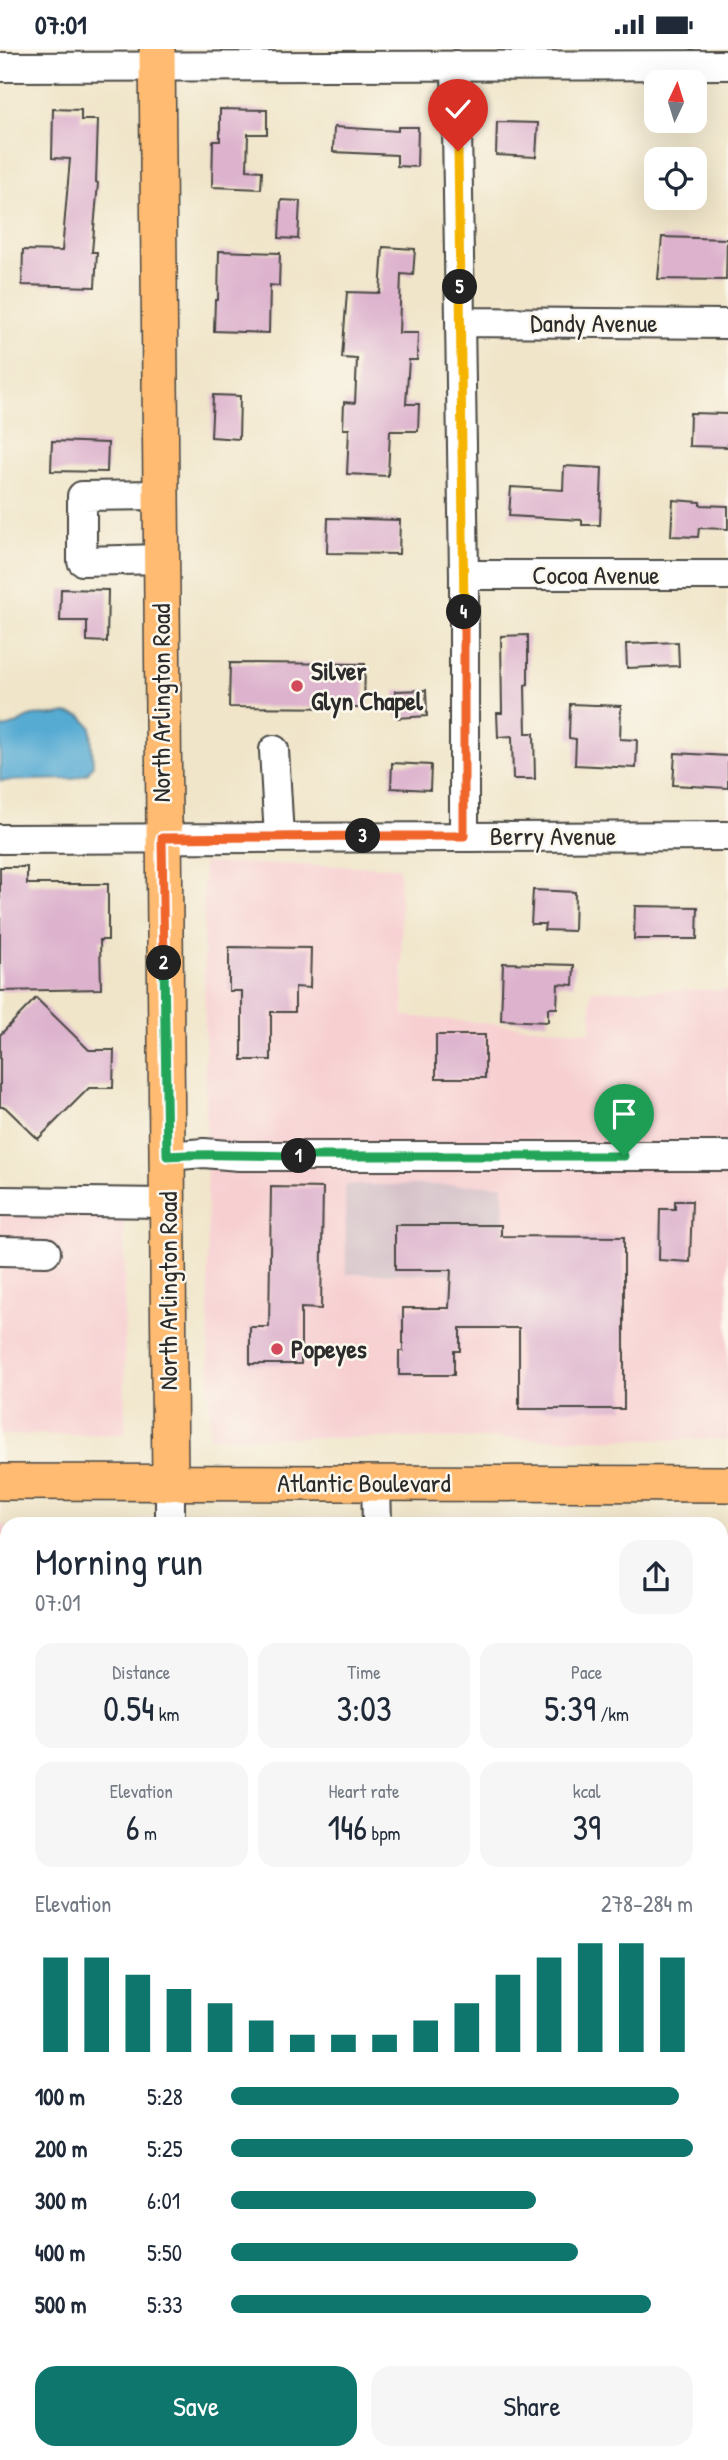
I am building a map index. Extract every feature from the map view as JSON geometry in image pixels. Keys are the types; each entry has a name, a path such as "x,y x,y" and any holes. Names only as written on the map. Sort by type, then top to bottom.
{"main road":[{"name":"North Arlington Road","path":"157,58 162,838 170,1483"},
{"name":"Atlantic Boulevard","path":"0,1482 728,1484"}],"street":[{"path":"0,67 157,58 456,65 728,65"},
{"path":"456,65 464,575 464,836"},
{"name":"Dandy Avenue","path":"461,322 728,324"},
{"path":"160,495 82,496 82,561 160,559"},
{"name":"Cocoa Avenue","path":"464,575 728,575"},
{"path":"274,750 279,837"},
{"name":"Berry Avenue","path":"0,839 728,836"},
{"path":"167,1156 204,1153 239,1156 728,1156"},
{"path":"0,1201 167,1203"},
{"path":"0,1251 46,1252"},
{"path":"170,1483 170,1517"},
{"path":"376,1483 377,1517"}],"shaded area":[{"path":"203,863 399,867 404,1016 591,1032 591,990 728,990 728,1440 210,1437","holes":["346,1185 502,1185 504,1273"]},
{"path":"345,1185 503,1185 505,1273 346,1274"},
{"path":"0,1213 124,1213 125,1434 0,1435"}],"water":[{"path":"66,713 81,716 91,727 93,765 87,774 71,779 0,781 0,728 32,716"}],"building":[{"path":"53,109 81,110 81,120 98,120 98,183 92,252 97,252 95,287 22,285 23,250 62,251 70,159 52,158"},
{"path":"220,109 267,110 267,134 248,134 247,170 262,171 261,189 212,187 213,141 220,141"},
{"path":"497,122 538,123 536,157 496,155"},
{"path":"334,127 398,131 398,127 418,127 417,167 397,166 397,155 333,152"},
{"path":"281,200 300,201 298,239 279,238"},
{"path":"662,237 727,239 726,280 658,279"},
{"path":"383,247 415,249 413,275 401,274 399,333 418,333 417,360 409,360 406,404 419,404 418,431 390,431 388,476 347,474 349,429 343,429 344,402 355,403 357,359 342,358 347,292 380,293"},
{"path":"219,251 280,253 279,286 270,285 269,333 214,331"},
{"path":"213,395 240,396 239,439 211,437"},
{"path":"690,413 728,414 728,447 689,446"},
{"path":"52,441 108,443 107,472 51,471"},
{"path":"564,466 602,468 600,525 582,525 582,520 509,516 511,487 563,490"},
{"path":"673,500 728,506 728,529 699,528 698,537 671,536"},
{"path":"328,518 400,520 399,554 327,553"},
{"path":"61,589 108,590 107,642 87,641 87,621 60,621"},
{"path":"528,635 526,733 534,733 535,779 513,779 512,736 498,737 497,713 502,713 501,636"},
{"path":"678,642 679,666 627,668 626,644"},
{"name":"Silver Glyn Chapel","path":"230,663 365,664 364,708 229,707"},
{"path":"426,690 427,716 397,718 395,691"},
{"path":"570,704 621,706 620,739 637,740 636,768 575,765 576,739 569,738"},
{"path":"675,753 728,756 728,788 673,785"},
{"path":"392,763 431,765 430,790 391,788"},
{"path":"0,867 27,867 27,884 108,884 108,940 100,940 101,989 0,991"},
{"path":"533,890 575,892 574,931 544,930 545,924 531,924"},
{"path":"635,906 698,907 697,939 634,939"},
{"path":"229,947 311,948 310,988 295,987 295,1012 271,1012 271,1060 242,1060 242,991 229,991"},
{"path":"503,963 574,965 573,985 558,984 557,1008 548,1008 548,1022 501,1020"},
{"path":"36,998 89,1050 114,1050 113,1088 89,1088 38,1139 5,1107 0,1107 0,1035"},
{"path":"436,1035 485,1035 485,1078 436,1078"},
{"path":"271,1187 323,1188 321,1309 301,1308 301,1364 250,1364 250,1327 269,1327"},
{"path":"675,1201 692,1201 690,1262 659,1260 660,1209 675,1209"},
{"path":"395,1225 501,1225 501,1236 624,1237 624,1409 519,1409 519,1328 460,1328 460,1351 454,1351 454,1375 399,1375 399,1351 403,1351 403,1308 449,1308 451,1270 395,1270"}],"place":[{"name":"Silver Glyn Chapel","path":"297,686"},
{"name":"Popeyes","path":"277,1349"}],"route":[{"path":"458,151 464,575 464,836 162,838 167,1156 204,1153 239,1156 624,1156"}]}
